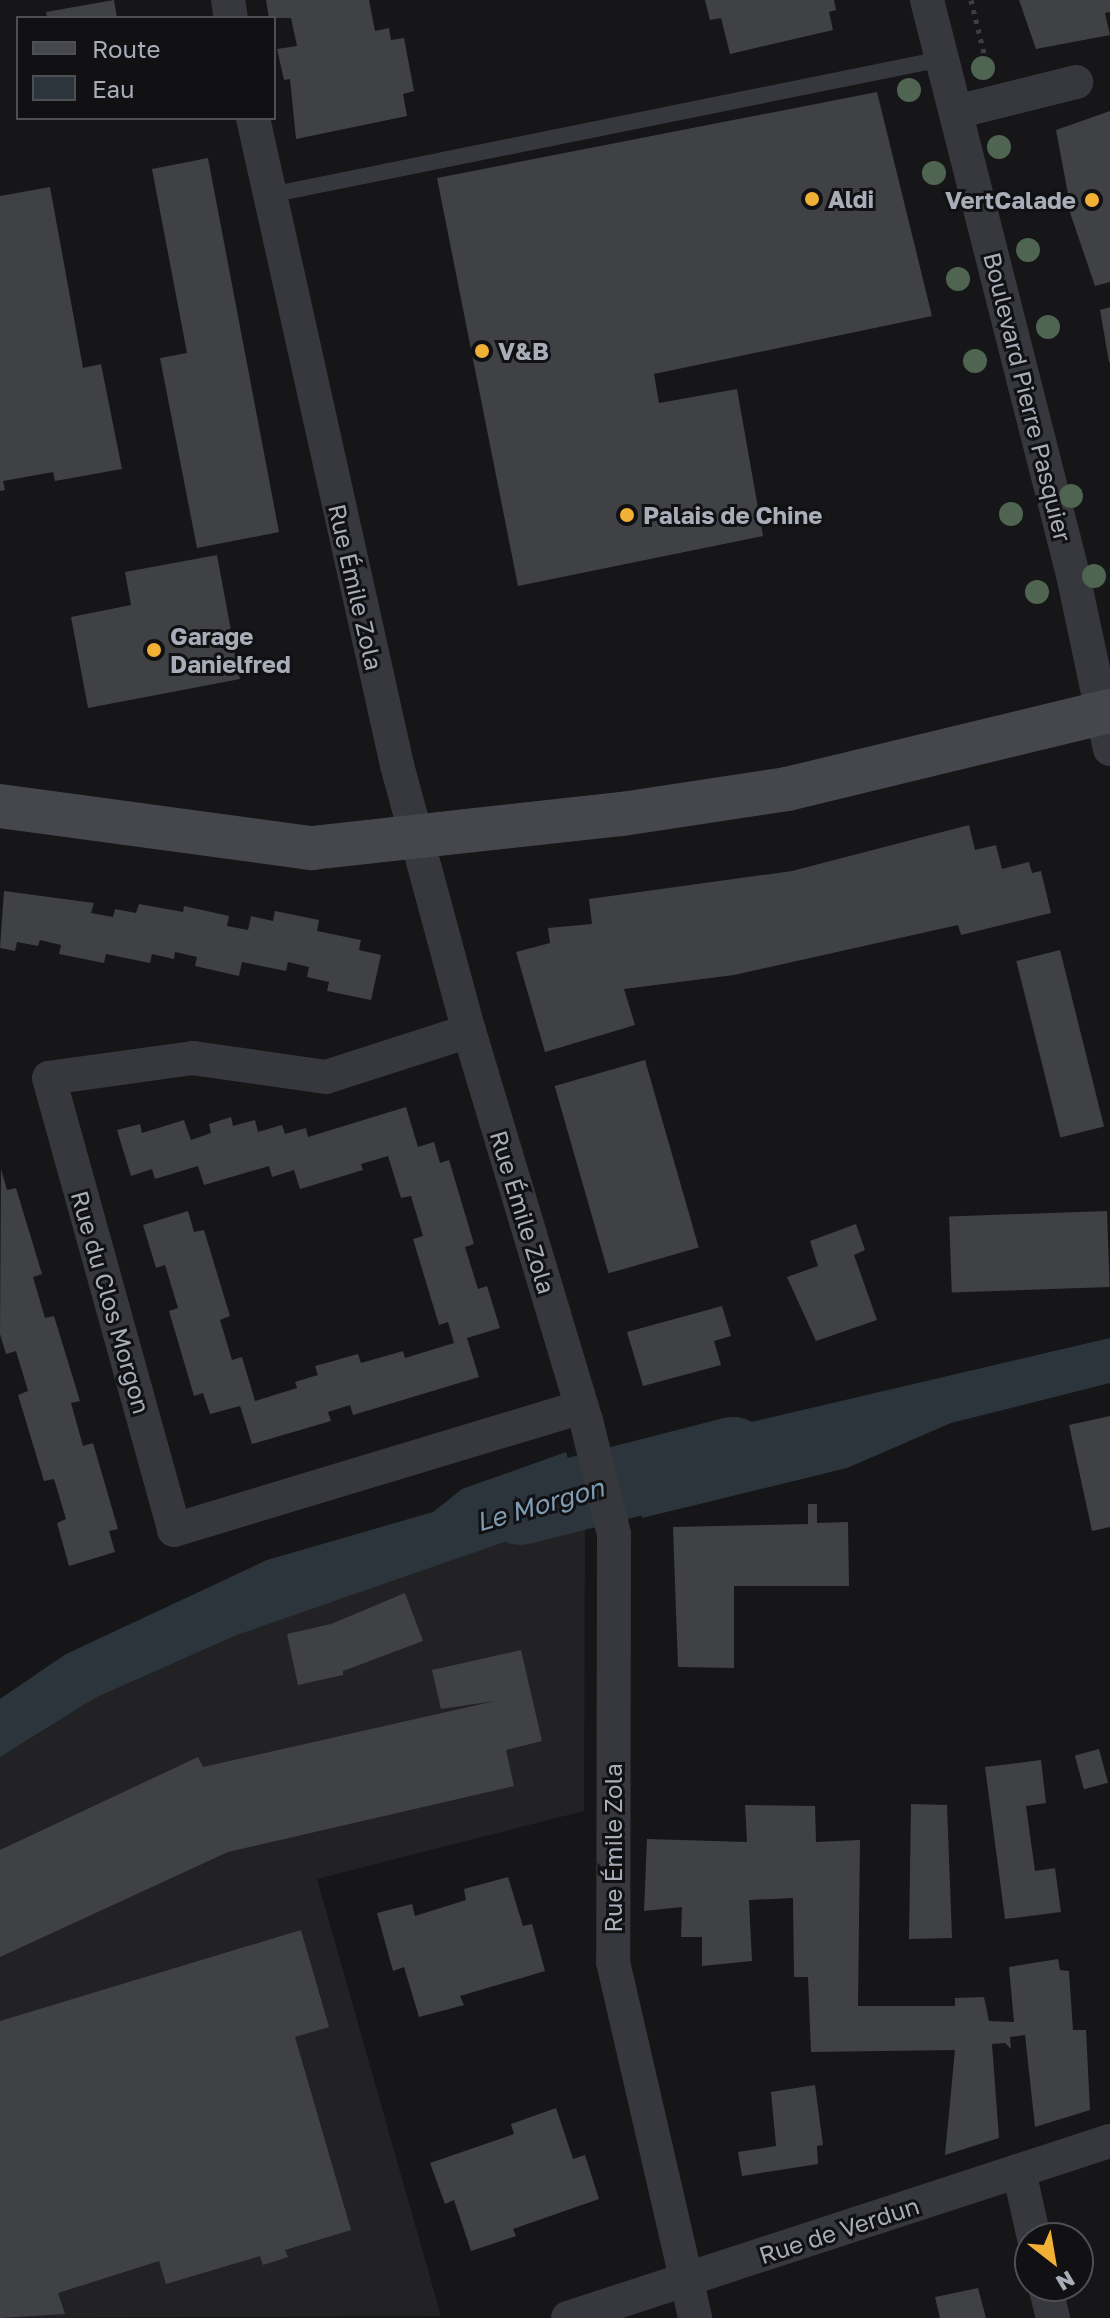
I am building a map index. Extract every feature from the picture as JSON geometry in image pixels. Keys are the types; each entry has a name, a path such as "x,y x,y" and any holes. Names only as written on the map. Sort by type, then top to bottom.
{"street":[{"name":"Boulevard Pierre Pasquier","path":"927,0 1073,575 1107,724"},
{"path":"956,112 1076,82"},
{"name":"Rue Émile Zola","path":"253,120 417,835 469,1031 584,1414 614,1534 613,1962 695,2318"},
{"path":"0,806 312,848 622,814 787,789 1107,724"},
{"name":"Rue du Clos Morgon","path":"469,1031 326,1077 193,1058 49,1078 174,1530 584,1414"},
{"name":"Rue de Verdun","path":"568,2318 1110,2141"},
{"path":"1019,2171 1030,2222"}],"lane":[{"path":"270,195 942,59"}],"shaded area":[{"path":"570,1518 585,1523 584,1811 317,1879 441,2316 0,2318 0,1757 95,1698 237,1635"}],"water":[{"path":"1110,1338 1110,1383 951,1423 847,1468 642,1518 628,1451"},
{"path":"566,1452 570,1466 594,1459 611,1516 585,1523 570,1519 237,1635 95,1698 0,1757 0,1699 66,1654 267,1560 433,1512 462,1489"}],"building":[{"path":"114,0 117,16 47,16 46,12"},
{"path":"266,0 369,0 375,31 389,28 391,40 404,38 414,91 403,94 407,116 296,139 290,79 284,80 277,49 297,46 291,18 269,16"},
{"path":"705,0 834,0 836,10 829,12 833,30 730,54 721,18 710,20"},
{"path":"1019,0 1110,0 1110,12 1105,13 1110,35 1036,49"},
{"path":"877,92 932,316 654,374 659,403 737,389 763,536 518,586 437,178"},
{"name":"VertCalade","path":"1110,111 1110,282 1095,286 1064,195 1068,194 1056,130"},
{"path":"208,158 279,532 197,548 160,358 187,353 152,169"},
{"path":"50,187 83,368 101,364 122,469 55,481 53,472 3,481 5,490 0,491 0,196"},
{"path":"1110,307 1110,362 1109,362 1100,310"},
{"path":"217,555 240,679 88,708 71,617 131,605 125,572"},
{"path":"969,825 975,850 996,845 1002,869 1029,862 1032,873 1041,871 1051,913 961,935 958,925 734,975 624,989 635,1025 545,1052 516,952 550,943 548,928 592,924 589,899 792,871"},
{"path":"4,891 94,903 91,913 113,917 115,909 136,913 139,904 183,912 184,906 229,916 227,926 248,930 251,916 273,921 275,911 319,920 317,931 361,940 359,950 381,955 371,1000 327,991 329,982 307,977 309,967 288,962 286,971 242,962 239,976 195,966 197,957 175,952 174,959 152,954 150,963 106,954 104,963 59,954 61,945 40,940 38,946 17,942 15,951 0,948"},
{"path":"1060,950 1104,1127 1060,1137 1016,961"},
{"path":"645,1060 699,1247 608,1273 555,1086"},
{"path":"406,1107 418,1147 434,1142 440,1163 449,1160 474,1244 465,1247 478,1289 487,1286 500,1328 467,1338 479,1377 353,1415 350,1405 328,1412 331,1421 252,1444 240,1406 210,1414 203,1393 194,1396 169,1311 178,1308 165,1265 156,1268 143,1225 188,1211 194,1232 204,1230 230,1316 220,1320 232,1360 242,1357 255,1401 297,1388 295,1382 318,1375 315,1366 358,1354 361,1363 403,1351 405,1358 454,1343 448,1322 439,1325 413,1239 423,1236 411,1196 401,1198 388,1156 361,1164 363,1170 300,1189 294,1170 272,1177 269,1166 204,1185 198,1166 155,1179 152,1169 131,1176 117,1130 140,1124 142,1133 184,1120 191,1140 211,1133 209,1124 231,1117 233,1126 255,1120 258,1132 282,1125 285,1134 306,1128 308,1137"},
{"path":"1,1169 7,1190 16,1188 42,1274 33,1277 45,1318 54,1316 80,1401 71,1403 83,1446 93,1443 118,1529 109,1531 115,1552 69,1566 57,1523 66,1519 54,1479 44,1481 18,1395 28,1391 16,1351 6,1354 0,1334"},
{"path":"1107,1211 1110,1287 952,1292 949,1217"},
{"path":"856,1224 865,1250 854,1255 877,1320 816,1341 787,1277 818,1266 810,1241"},
{"path":"722,1306 731,1336 714,1341 721,1365 643,1386 627,1332"},
{"path":"1110,1416 1110,1527 1092,1531 1069,1425"},
{"path":"808,1504 817,1504 817,1523 848,1522 849,1586 734,1586 734,1668 678,1667 673,1527 808,1524"},
{"path":"405,1593 423,1641 343,1671 343,1675 298,1685 287,1634 331,1624"},
{"path":"521,1650 542,1741 506,1750 514,1786 228,1852 0,1957 0,1850 198,1757 203,1767 495,1701 441,1709 432,1670"},
{"path":"1099,1749 1108,1783 1084,1789 1075,1755"},
{"path":"1041,1760 1046,1803 1026,1806 1035,1871 1055,1868 1061,1912 1005,1919 985,1767"},
{"path":"911,1804 947,1805 952,1938 909,1939"},
{"path":"745,1805 815,1806 816,1842 860,1840 858,2006 955,2006 955,1998 984,1997 989,2021 1014,2022 1009,1967 1058,1959 1060,1970 1069,1971 1073,2030 1086,2030 1090,2110 1035,2127 1025,2035 1010,2037 1011,2049 1005,2043 992,2044 999,2138 945,2155 955,2050 811,2052 808,1977 794,1977 793,1898 749,1900 752,1961 702,1966 702,1937 681,1937 682,1907 644,1911 647,1839 747,1842"},
{"path":"508,1877 523,1926 532,1924 545,1971 460,1996 464,2005 419,2017 404,1967 393,1971 377,1913 412,1904 415,1916 466,1900 464,1889"},
{"path":"301,1930 329,2027 295,2037 351,2230 285,2250 288,2257 263,2265 260,2256 166,2284 159,2261 58,2293 65,2314 0,2318 0,2021"},
{"path":"815,2085 823,2145 817,2146 818,2164 742,2176 738,2152 776,2146 771,2092"},
{"path":"556,2108 573,2159 585,2155 599,2199 513,2229 516,2236 471,2251 454,2200 445,2204 430,2163 514,2134 511,2124"},
{"path":"978,2288 986,2318 940,2318 935,2297"}],"waterway":[{"name":"Le Morgon","path":"521,1508 733,1454"}],"place":[{"name":"Aldi","path":"812,199"},
{"name":"VertCalade","path":"1092,200"},
{"name":"V&B","path":"482,351"},
{"name":"Palais de Chine","path":"627,515"},
{"name":"Garage Danielfred","path":"154,650"}]}
